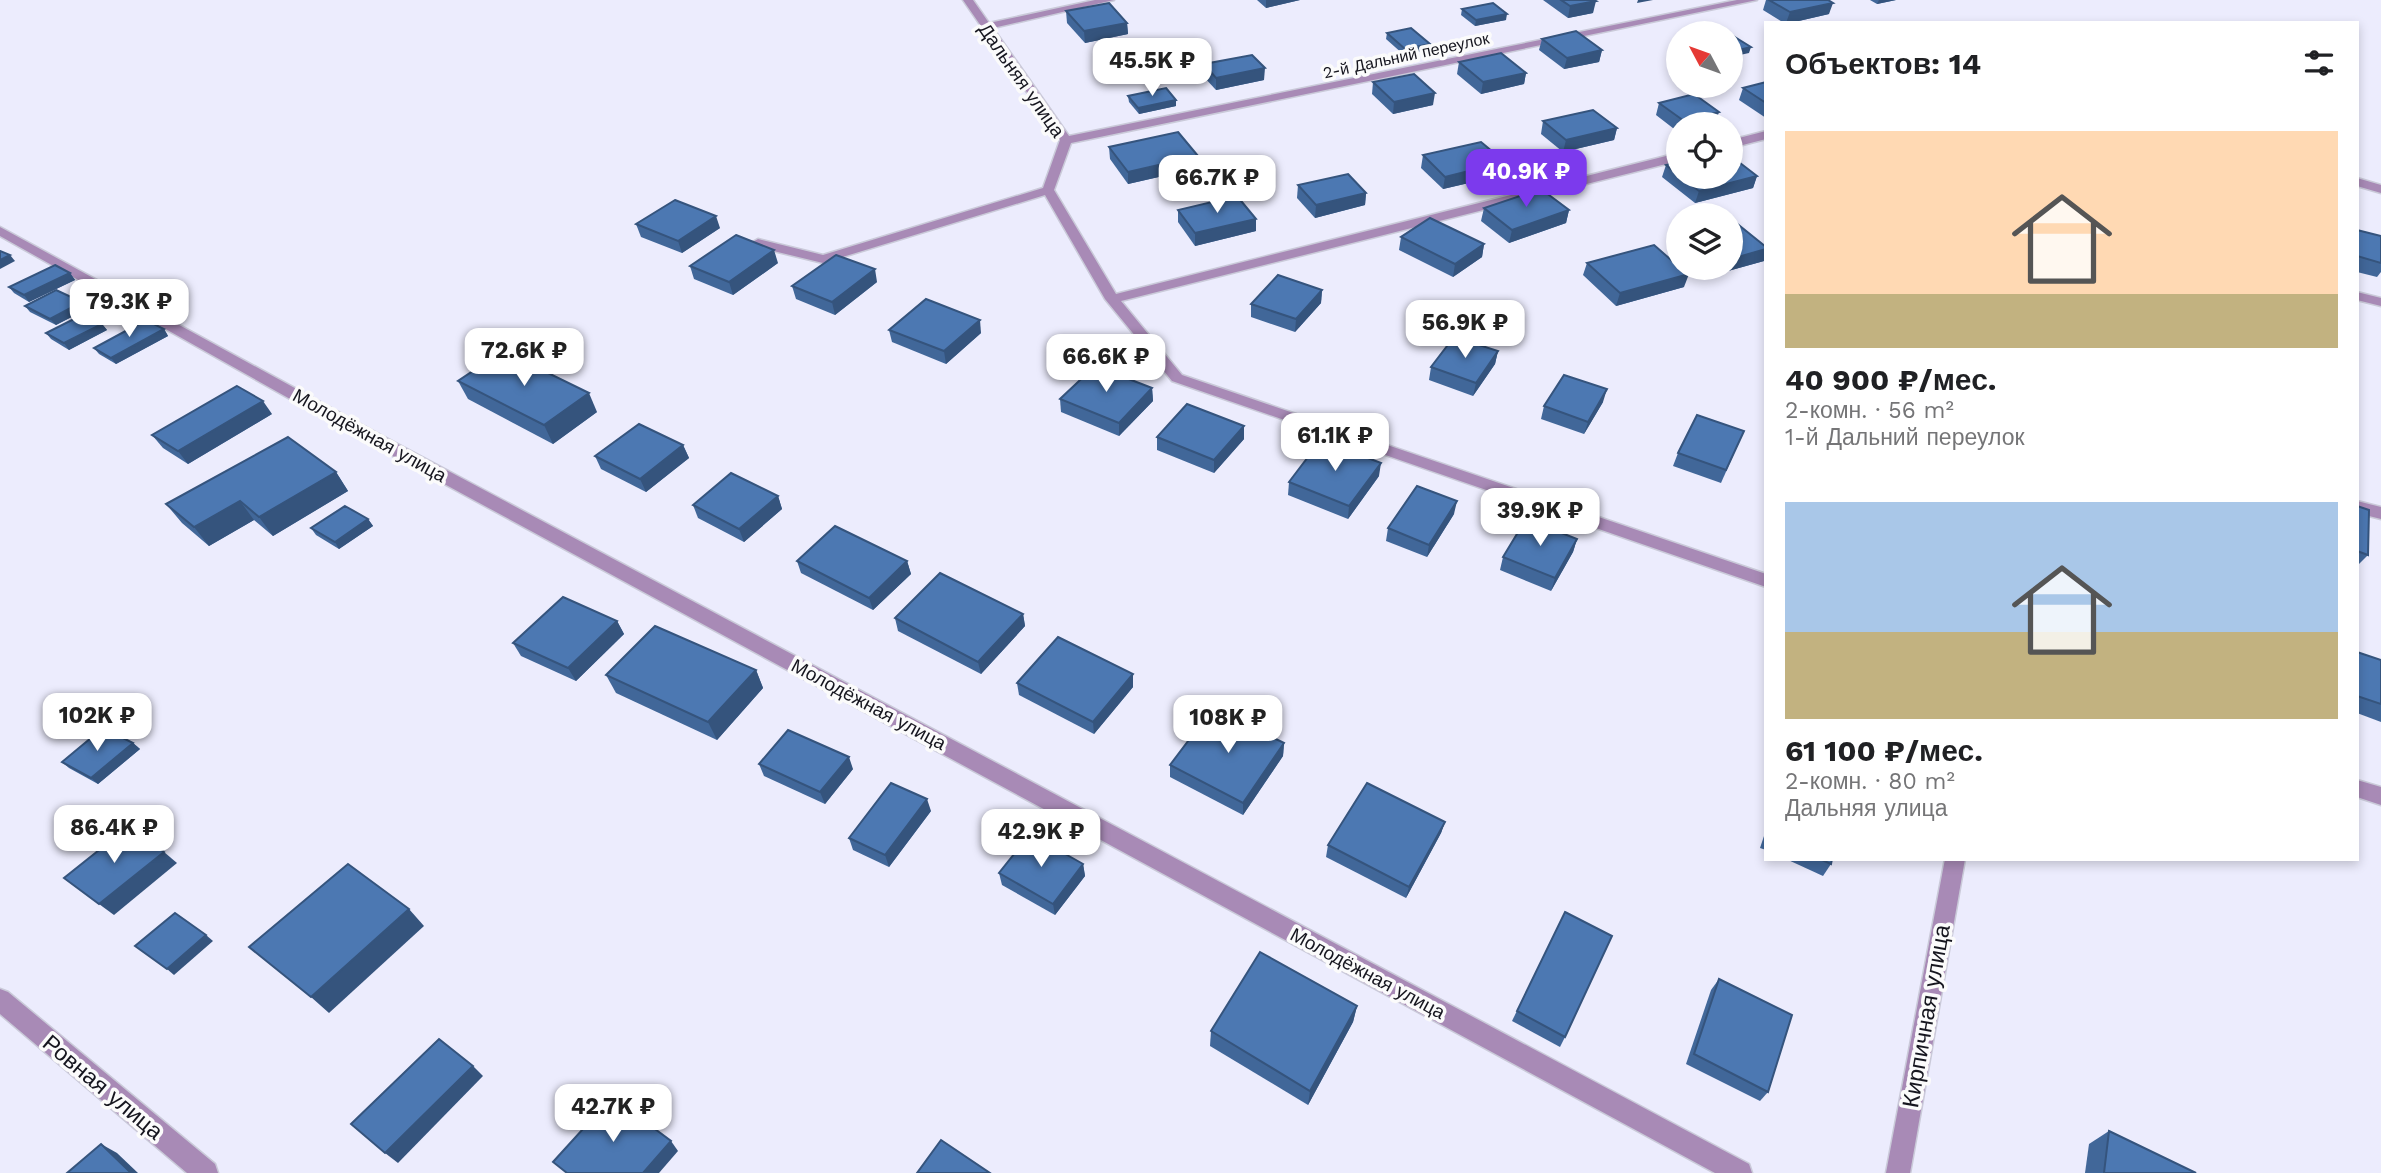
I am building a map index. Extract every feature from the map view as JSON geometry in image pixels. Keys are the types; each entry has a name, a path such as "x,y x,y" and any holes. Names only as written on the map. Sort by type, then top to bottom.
{"street":[{"name":"Дальняя улица","path":"968,0 1066,141 1048,190"},
{"path":"985,27 1109,0"},
{"name":"2-й Дальний переулок","path":"1066,141 1752,0"},
{"path":"1743,141 1764,136"},
{"path":"1112,299 1666,160"},
{"path":"2359,183 2381,189"},
{"path":"758,243 823,259 1048,190 1112,299 1177,378 1764,580"},
{"name":"Молодёжная улица","path":"4,236 371,437 1740,1173"},
{"path":"2359,296 2381,302"},
{"path":"2359,508 2381,513"},
{"path":"2359,789 2381,796"},
{"name":"Кирпичная улица","path":"1898,1173 1955,861"},
{"name":"Ровная улица","path":"0,1000 205,1173"}],"building":[{"path":"1561,0 1594,0 1596,1 1570,6"},
{"path":"1769,0 1828,0 1833,3 1790,12"},
{"path":"1109,3 1127,23 1084,31 1066,11"},
{"path":"1493,3 1507,14 1476,20 1462,9"},
{"path":"1411,28 1430,44 1405,49 1387,33"},
{"path":"1576,31 1602,50 1567,58 1542,39"},
{"path":"1501,53 1526,73 1483,82 1459,62"},
{"path":"1252,55 1265,68 1216,78 1204,64"},
{"path":"1414,74 1435,93 1394,102 1373,82"},
{"path":"1764,83 1764,102 1743,88"},
{"path":"1166,88 1176,100 1138,108 1128,96"},
{"path":"1678,98 1700,98 1719,112 1672,112 1659,103"},
{"path":"1593,110 1617,128 1566,140 1543,121"},
{"path":"1178,132 1198,156 1128,172 1109,147"},
{"path":"1481,142 1505,162 1445,177 1423,155"},
{"path":"1743,165 1757,176 1743,180"},
{"path":"1348,174 1366,193 1316,205 1298,185"},
{"path":"1541,189 1569,210 1512,230 1484,208"},
{"path":"1237,196 1256,219 1195,233 1178,210"},
{"path":"675,200 716,216 678,241 636,224"},
{"path":"1430,218 1484,244 1455,264 1401,237"},
{"path":"1743,228 1764,245 1764,250 1743,256"},
{"path":"2359,230 2381,236 2381,263 2359,257"},
{"path":"736,235 774,250 729,282 690,266"},
{"path":"1654,245 1666,256 1667,280 1620,293 1587,263"},
{"path":"0,251 10,255 0,260"},
{"path":"836,255 875,269 832,302 792,286"},
{"path":"55,265 70,273 24,295 9,287"},
{"path":"1278,275 1322,290 1296,319 1251,304"},
{"path":"56,290 82,302 50,319 25,306"},
{"path":"926,299 980,320 944,351 889,330"},
{"path":"84,314 102,324 64,343 46,333"},
{"path":"146,320 164,329 111,358 94,348"},
{"path":"1454,337 1498,351 1476,383 1431,367"},
{"path":"503,351 589,393 544,425 458,381"},
{"path":"1095,366 1152,388 1119,423 1060,399"},
{"path":"1564,375 1607,389 1588,422 1544,406"},
{"path":"237,386 263,401 178,451 152,435"},
{"path":"1187,404 1244,426 1214,460 1157,437"},
{"path":"1697,415 1744,431 1726,470 1678,453"},
{"path":"639,424 683,445 640,479 595,456"},
{"path":"288,437 336,472 259,517 240,501 194,527 166,504"},
{"path":"1321,440 1381,463 1349,506 1289,482"},
{"path":"731,473 778,496 739,529 693,505"},
{"path":"1417,486 1457,501 1429,545 1388,528"},
{"path":"345,506 368,519 335,542 311,528"},
{"path":"2359,507 2369,510 2368,555 2359,552"},
{"path":"1526,519 1577,539 1555,578 1503,557"},
{"path":"835,526 907,561 869,598 797,561"},
{"path":"940,573 1023,614 978,662 895,618"},
{"path":"563,597 617,621 568,668 513,643"},
{"path":"655,626 756,670 708,722 606,675"},
{"path":"1058,637 1133,674 1093,722 1017,683"},
{"path":"2359,653 2381,660 2381,704 2359,697"},
{"path":"1213,708 1284,743 1243,803 1170,765"},
{"path":"103,728 133,743 91,778 62,762"},
{"path":"788,730 849,757 820,792 759,764"},
{"path":"891,783 927,799 885,855 849,838"},
{"path":"1367,783 1445,822 1409,887 1328,845"},
{"path":"128,827 164,852 99,904 64,878"},
{"path":"1030,834 1083,864 1053,904 999,873"},
{"path":"348,864 409,909 311,997 249,947"},
{"path":"1565,912 1612,936 1565,1037 1517,1011"},
{"path":"175,913 206,935 167,969 135,946"},
{"path":"1260,952 1357,1006 1310,1091 1211,1031"},
{"path":"1719,979 1792,1015 1768,1092 1694,1054"},
{"path":"439,1039 473,1066 385,1153 351,1124"},
{"path":"612,1097 671,1141 643,1173 567,1173 553,1162"},
{"path":"2109,1131 2196,1173 2104,1173"},
{"path":"941,1140 990,1173 917,1173"},
{"path":"101,1144 131,1173 67,1173"}]}
